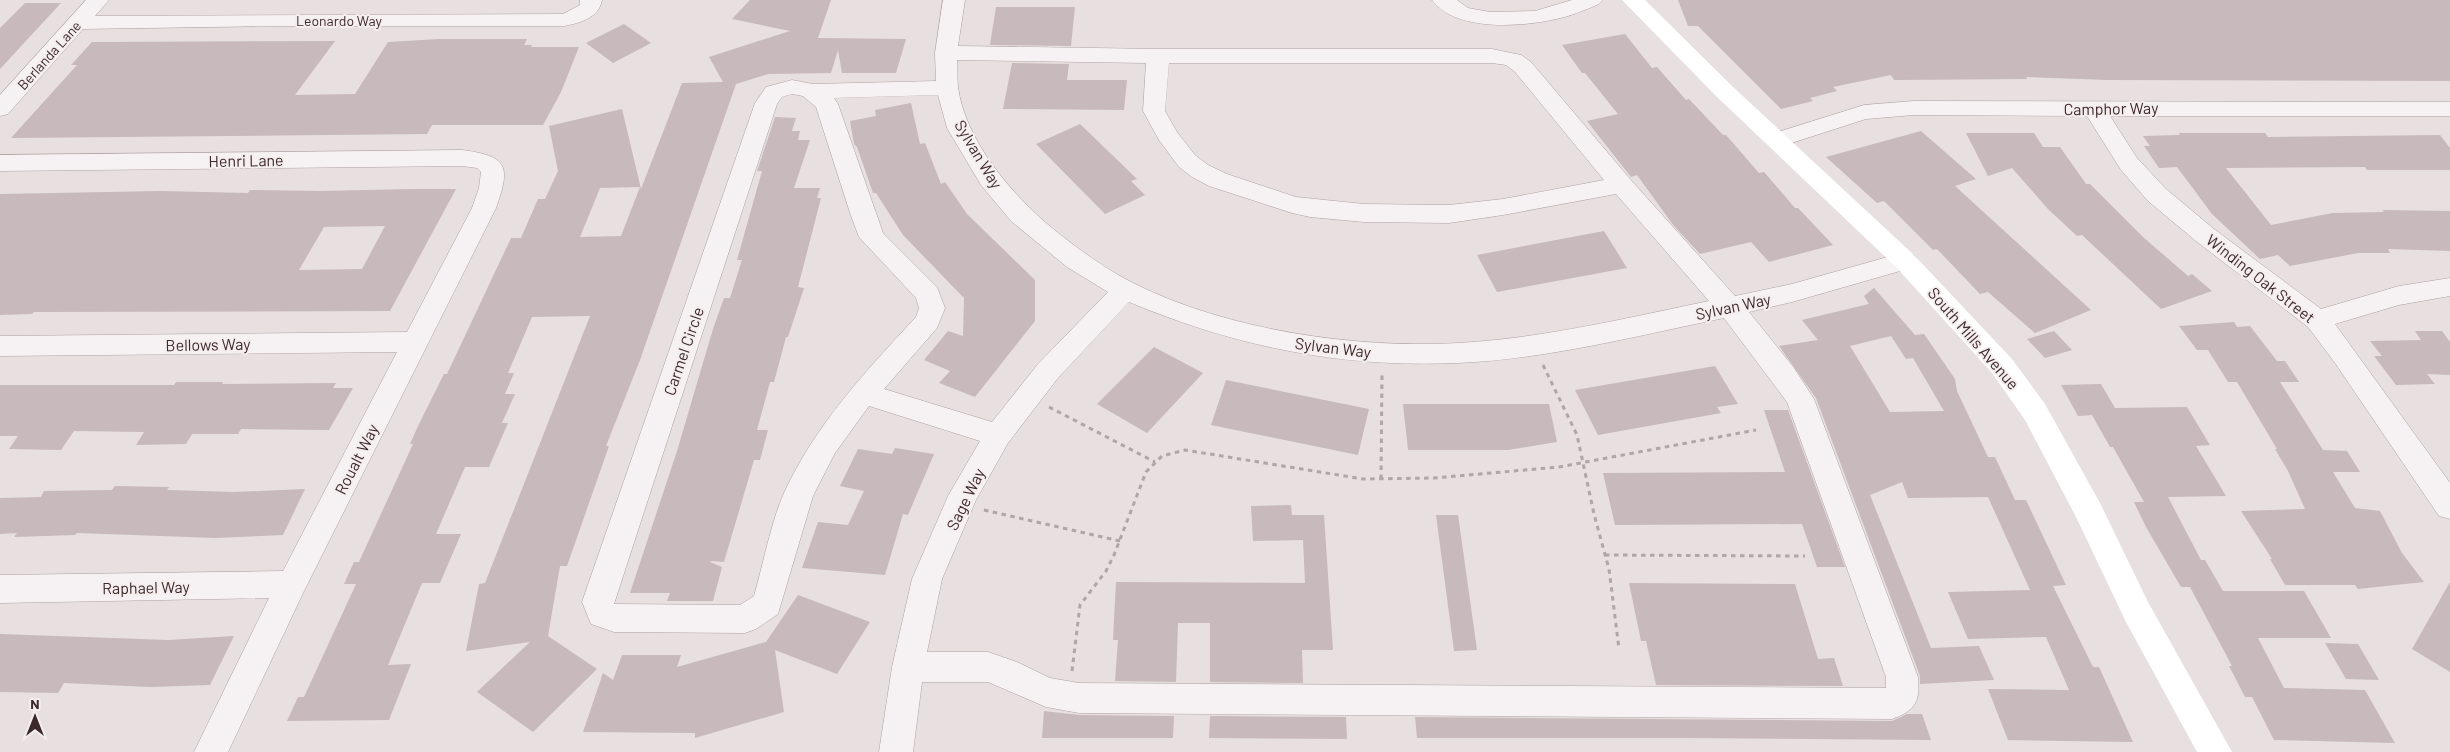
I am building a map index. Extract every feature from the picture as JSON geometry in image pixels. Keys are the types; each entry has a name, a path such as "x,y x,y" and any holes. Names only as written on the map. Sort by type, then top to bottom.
{"street":[{"name":"Berlanda Lane","path":"0,109 98,0"},
{"path":"280,20 295,0"},
{"name":"Leonardo Way","path":"78,23 280,20 564,20 578,16 590,7 591,0"},
{"name":"Sylvan Way","path":"954,0 946,53 947,88 960,128 990,179 1020,215 1076,261 1125,290 1186,315 1266,338 1346,350 1459,354 1533,344 1730,307 1792,293 1905,261"},
{"path":"1443,0 1462,14 1490,18 1535,17 1556,13 1592,0"},
{"name":"South Mills Avenue","path":"1633,0 1776,140 1905,261 2002,366 2035,412 2089,512 2137,612 2215,752"},
{"path":"908,667 988,667 1005,672 1046,692 1079,698 1892,704 1903,695 1902,677 1800,399 1784,375 1730,307 1621,185 1523,67 1513,60 1492,56 1158,56 946,53"},
{"path":"1158,56 1154,111 1167,135 1186,161 1218,180 1292,205 1310,209 1364,213 1449,214 1503,207 1621,185"},
{"name":"Carmel Circle","path":"806,87 813,90 827,104 862,216 872,237 928,294 932,308 928,321 863,393 825,445 798,495 767,604 745,619 614,618 602,614 598,602 769,97 780,89 806,87"},
{"path":"813,90 947,88"},
{"name":"Camphor Way","path":"1776,140 1864,112 1914,108 2450,109"},
{"name":"Winding Oak Street","path":"2094,109 2129,164 2157,195 2205,235 2317,320 2345,356 2450,507"},
{"name":"Henri Lane","path":"0,163 462,158 481,159 490,166"},
{"name":"Roualt Way","path":"211,752 292,584 484,208 494,178 490,166"},
{"path":"2317,320 2390,296 2417,290 2450,287"},
{"name":"Sage Way","path":"896,752 908,667 927,579 960,504 998,435 1028,396 1048,371 1125,290"},
{"name":"Bellows Way","path":"0,346 416,342"},
{"path":"863,393 998,435"},
{"name":"Raphael Way","path":"0,589 292,584"}],"path":[{"path":"1533,344 1577,435 1609,569 1619,649"},
{"path":"1381,479 1382,352"},
{"path":"1028,396 1155,462"},
{"path":"1068,696 1080,605 1106,571 1120,541 1146,472 1162,456 1185,450 1363,480 1434,478 1582,462 1756,430"},
{"path":"960,504 1120,541"},
{"path":"1605,555 1805,556"}],"building":[{"path":"750,0 831,0 818,38 906,39 896,73 842,73 838,50 831,73 768,74 736,84 640,360 606,446 609,446 567,566 560,566 548,636 597,669 533,732 477,692 530,642 466,651 479,584 485,583 590,316 532,317 508,373 514,373 505,394 515,394 502,423 508,423 489,467 465,467 436,534 461,534 440,583 422,583 388,665 411,664 389,720 287,721 298,697 304,697 356,584 344,584 354,562 359,562 413,444 410,444 419,424 444,374 447,374 511,238 521,238 538,199 545,199 558,171 549,126 622,109 641,189 682,83 723,82 709,57 790,31 732,19","holes":["640,187 621,236 580,237 600,188"]},
{"path":"1678,0 2450,0 2450,81 2108,80 2026,77 2027,79 1894,80 1891,75 1833,87 1837,91 1810,98 1813,101 1781,109 1698,26 1688,26"},
{"path":"25,3 61,3 0,69 0,28"},
{"path":"996,7 1075,7 1071,46 990,45"},
{"path":"624,24 651,43 613,63 586,43"},
{"path":"1625,34 1652,68 1657,67 1686,100 1689,99 1723,135 1726,135 1759,173 1764,172 1795,208 1798,208 1833,245 1769,262 1751,242 1700,254 1674,226 1637,175 1631,177 1587,121 1618,114 1585,73 1582,73 1562,45"},
{"path":"438,39 527,39 524,45 532,45 531,47 579,47 561,92 543,125 432,125 427,134 11,138 77,65 71,65 92,42 335,41 295,95 355,94 388,42"},
{"path":"1012,63 1069,64 1067,80 1127,80 1124,110 1003,109"},
{"path":"911,103 920,144 925,143 941,184 945,182 967,214 1035,280 1035,321 975,397 939,383 950,371 924,360 948,331 963,336 964,298 903,235 876,193 873,193 857,147 854,144 850,121 876,116 875,110"},
{"path":"775,117 796,118 792,131 800,131 798,140 810,140 794,188 820,188 817,198 821,198 798,287 804,288 788,337 786,337 774,382 770,382 757,430 768,430 760,460 754,460 724,562 710,562 722,567 713,601 667,601 670,593 630,593 677,451 713,329 724,298 730,298 742,260 737,260 762,171 757,171"},
{"path":"1080,124 1137,179 1131,181 1145,195 1105,214 1036,144"},
{"path":"1921,131 1976,179 1955,186 2091,310 2035,333 1988,292 1980,294 1937,249 1933,250 1884,201 1877,203 1826,157"},
{"path":"1966,133 2034,133 2043,147 2060,147 2086,184 2090,184 2143,237 2188,276 2192,274 2212,291 2161,309 2082,235 2077,236 2048,209 2012,168 1988,176"},
{"path":"2179,133 2265,133 2268,137 2440,135 2450,148 2450,170 2367,170 2365,167 2226,168 2271,225 2333,213 2384,212 2382,210 2450,211 2450,251 2388,249 2390,253 2358,253 2290,266 2278,255 2260,259 2212,214 2177,167 2159,168 2144,146 2150,146 2143,136 2180,135"},
{"path":"456,189 390,311 34,312 32,314 0,315 0,194 161,191 248,193 250,190","holes":["385,226 362,269 299,270 324,227"]},
{"path":"1604,231 1627,268 1497,292 1477,255"},
{"path":"1874,288 1915,335 1924,334 1955,379 1957,391 1988,457 1995,457 2015,500 2026,500 2066,585 2053,586 2093,667 2099,667 2133,742 2008,740 1988,689 2069,690 2046,637 1968,639 1948,592 2030,590 1988,497 1908,498 1902,482 1870,495 1931,648 1979,646 1994,680 1920,684 1920,676 1816,398 1779,346 1818,340 1802,320 1869,304 1864,296","holes":["1891,336 1906,359 1913,358 1944,411 1890,412 1850,346"]},
{"path":"2234,322 2237,327 2250,326 2277,361 2285,361 2299,382 2280,382 2323,450 2347,451 2360,472 2333,472 2355,508 2380,511 2402,553 2424,582 2358,589 2355,585 2285,585 2270,559 2272,559 2241,511 2305,509 2288,471 2275,449 2277,449 2237,382 2228,382 2208,350 2197,350 2179,326"},
{"path":"2054,331 2072,350 2045,358 2027,339"},
{"path":"2415,331 2442,331 2450,342 2450,375 2427,374 2435,384 2396,385 2374,356 2382,356 2370,341 2421,340"},
{"path":"1154,347 1203,373 1147,433 1097,404"},
{"path":"1715,366 1738,404 1717,407 1721,413 1598,435 1575,390"},
{"path":"1226,380 1369,409 1358,455 1211,425"},
{"path":"176,382 223,382 222,384 336,383 333,388 353,388 329,430 241,429 238,434 192,434 186,444 136,445 144,432 74,431 61,450 9,449 18,436 0,436 0,385 174,385"},
{"path":"2101,384 2115,408 2187,407 2210,445 2196,446 2226,496 2168,497 2201,560 2205,560 2223,591 2304,591 2331,638 2258,638 2284,688 2365,690 2395,743 2274,740 2252,697 2245,697 2229,666 2232,666 2190,587 2181,587 2146,527 2134,502 2144,502 2113,447 2110,447 2092,415 2078,416 2061,385"},
{"path":"1403,404 1549,404 1557,442 1508,450 1408,450"},
{"path":"1764,410 1788,410 1845,567 1817,567 1802,524 1615,525 1603,473 1785,472"},
{"path":"895,448 934,454 908,515 903,514 885,575 802,568 818,522 848,525 864,491 840,486 858,449 892,454"},
{"path":"115,486 169,487 167,490 235,492 305,489 283,535 216,538 77,533 75,535 14,537 17,533 0,534 0,498 41,497 44,491 112,490"},
{"path":"1291,505 1292,515 1324,515 1333,650 1302,650 1303,683 1210,682 1210,623 1178,623 1176,682 1115,681 1118,640 1113,640 1116,582 1305,583 1303,540 1253,541 1251,506"},
{"path":"1436,515 1458,515 1477,650 1454,651"},
{"path":"2450,582 2450,672 2412,649"},
{"path":"1629,583 1795,584 1818,659 1834,658 1843,686 1656,685 1646,641 1641,641"},
{"path":"798,595 870,622 837,674 775,650 784,712 695,738 695,733 583,732 603,673 613,680 622,655 681,655 677,667 766,642"},
{"path":"0,634 168,640 234,636 210,685 150,687 64,683 58,693 0,692"},
{"path":"2325,643 2358,644 2379,680 2346,679"},
{"path":"1044,711 1079,715 1174,716 1173,738 1042,738"},
{"path":"1907,714 1922,714 1931,740 1417,738 1415,717 1892,721"},
{"path":"1210,716 1346,717 1347,739 1209,738"}]}
